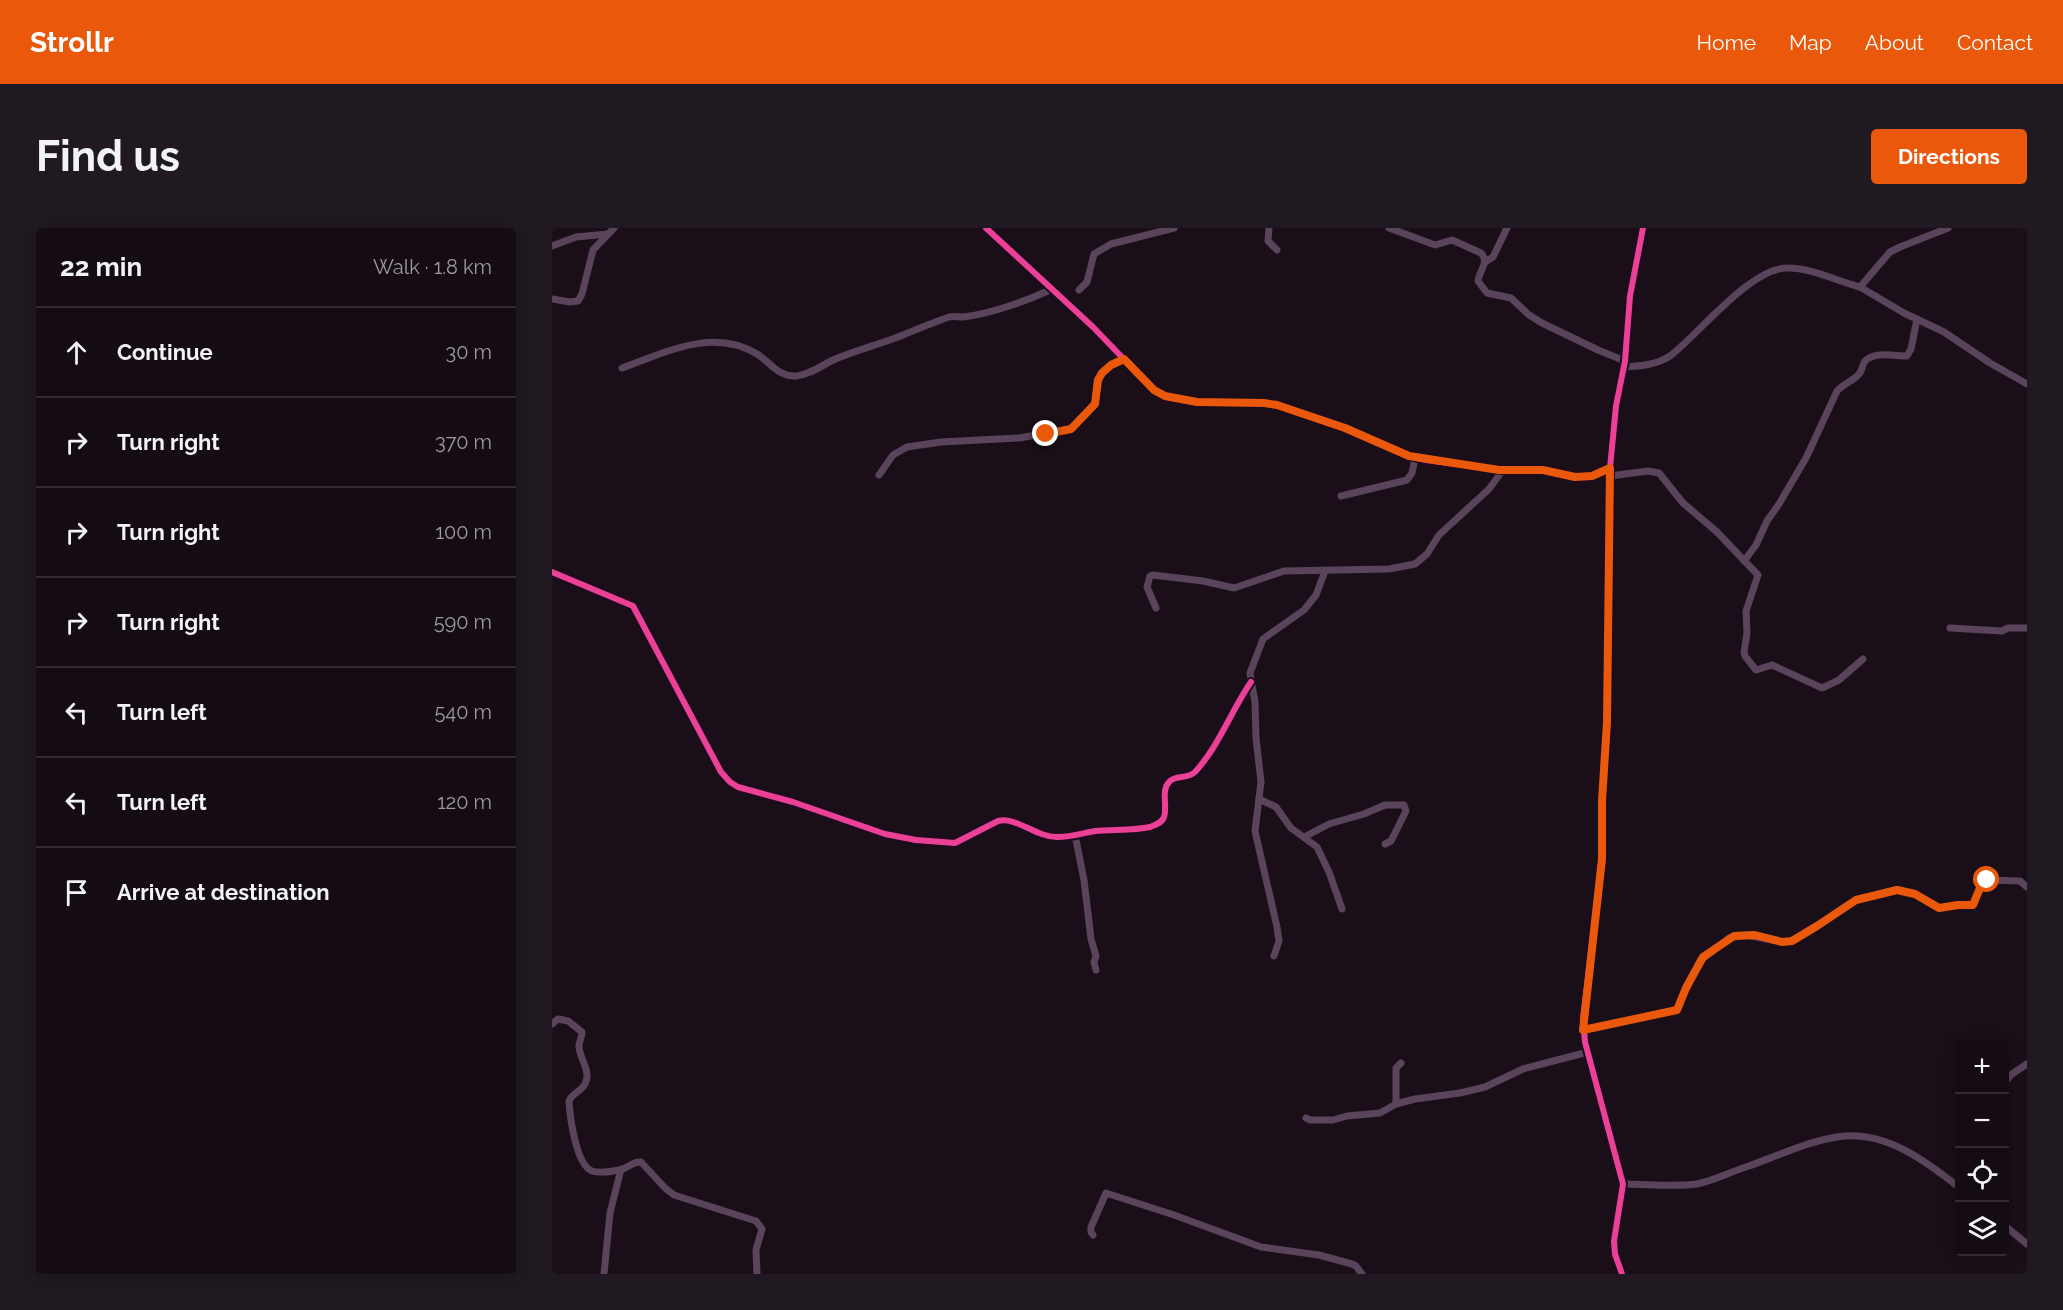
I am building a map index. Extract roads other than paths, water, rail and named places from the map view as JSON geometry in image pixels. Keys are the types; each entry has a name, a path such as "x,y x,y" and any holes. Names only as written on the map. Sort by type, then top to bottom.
{"street":[{"path":"552,299 578,301 582,294 592,250 614,228"},
{"path":"986,228 1050,290 1084,319 1154,390 1165,396 1197,402 1277,405 1345,428 1415,458 1503,470 1543,470 1575,477 1610,472 1659,473 1683,503 1718,532 1758,574 1746,611 1748,633 1744,650 1745,656 1756,670 1772,665 1822,688 1839,680 1863,659"},
{"path":"1079,290 1087,282 1094,254 1111,244 1174,228"},
{"path":"1269,228 1268,241 1277,250"},
{"path":"1389,228 1435,244 1452,240 1481,253 1485,262 1478,281 1487,293 1511,298 1529,315 1542,323 1625,364 1647,365 1670,356 1748,286 1775,270 1786,268 1799,269 1860,287 1904,313 1944,332 1990,363 2027,384"},
{"path":"1485,262 1493,257 1507,228"},
{"path":"1622,1274 1615,1254 1614,1241 1623,1184 1583,1030 1602,859 1602,801 1607,722 1610,472 1616,406 1625,364 1630,296 1643,228"},
{"path":"1860,287 1890,252 1948,228"},
{"path":"552,246 576,237 608,234"},
{"path":"622,368 680,346 702,342 745,348 758,354 780,372 793,376 802,375 832,361 949,317 963,317 1009,306 1030,300 1050,290"},
{"path":"1744,561 1806,458 1837,391 1845,382 1859,374 1864,362 1869,358 1883,355 1907,356 1911,349 1917,318"},
{"path":"879,475 893,455 907,447 941,442 1019,438 1071,429 1095,404 1098,380 1102,373 1111,365 1124,359"},
{"path":"1341,496 1407,480 1412,473 1415,458"},
{"path":"1156,608 1147,587 1150,576 1153,575 1203,581 1234,588 1284,571 1389,570 1415,564 1427,554 1439,535 1489,489 1503,470"},
{"path":"1274,956 1279,940 1255,831 1261,782 1251,667 1260,642 1308,606 1316,595 1325,571"},
{"path":"552,572 633,606 721,772 733,784 885,834 904,838 955,843 998,821 1008,819 1026,828 1058,837 1147,827 1160,822 1165,812 1165,793 1168,784 1173,779 1188,777 1195,771 1225,729 1251,682"},
{"path":"1950,628 2002,632 2008,628 2027,628"},
{"path":"1259,799 1276,807 1291,828 1317,847 1342,909"},
{"path":"1304,837 1329,824 1385,805 1404,806 1406,811 1391,841 1385,844"},
{"path":"1075,835 1078,861 1084,880 1091,939 1096,956 1094,962 1096,970"},
{"path":"1583,1030 1677,1010 1703,957 1734,936 1755,935 1782,942 1792,941 1856,900 1897,890 1915,894 1939,908 1973,905 1980,888 1987,880 2020,881 2027,887"},
{"path":"552,1024 558,1019 568,1021 582,1032 579,1048 587,1078 582,1088 572,1095 569,1101 577,1148 589,1169 598,1172 621,1169 635,1162 641,1162 674,1195 756,1221 762,1229 756,1250 757,1274"},
{"path":"1306,1118 1333,1120 1347,1116 1380,1113 1396,1104 1415,1099 1485,1087 1523,1069 1588,1052"},
{"path":"1396,1104 1396,1068 1401,1063"},
{"path":"2009,1077 2027,1064"},
{"path":"1623,1184 1697,1184 1812,1143 1844,1136 1861,1136 1888,1143 1930,1164 1955,1182"},
{"path":"604,1274 610,1213 621,1169"},
{"path":"1093,1235 1090,1232 1091,1227 1106,1193 1261,1247 1319,1255 1352,1264 1362,1274"},
{"path":"2009,1229 2027,1244"}]}
